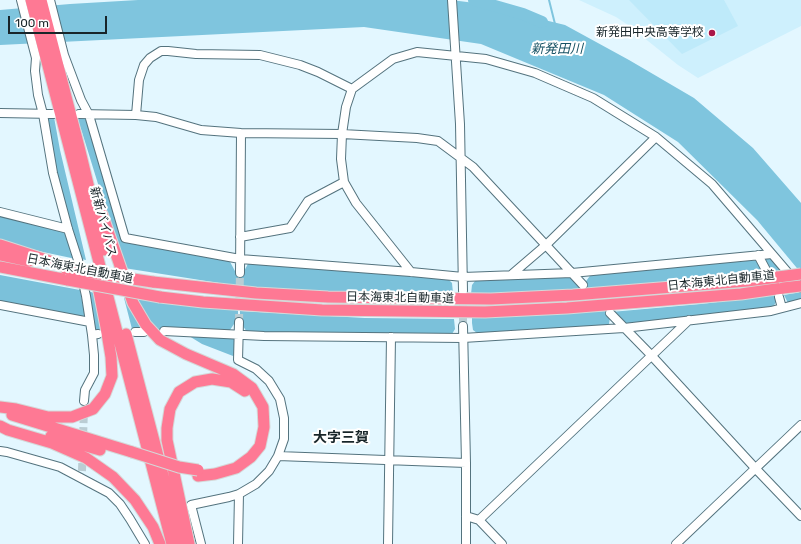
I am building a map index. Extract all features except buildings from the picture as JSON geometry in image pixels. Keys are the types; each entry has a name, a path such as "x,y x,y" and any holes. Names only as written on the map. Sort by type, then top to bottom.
{"highway":[{"name":"新新バイパス","path":"31,0 79,147 108,266 181,544"},
{"name":"新新バイパス","path":"41,0 50,56 72,156 172,544"},
{"path":"0,422 198,473 215,474 236,468 251,457 260,446 264,427 263,407 252,388 233,374 186,354 160,340 143,319 133,303 79,147"},
{"path":"0,407 16,408 48,417 72,417 93,409 104,394 112,376 111,357 96,277 72,179 72,156"},
{"path":"0,245 66,272"},
{"name":"日本海東北自動車道","path":"0,254 160,296 203,302 322,310 485,312 781,292 801,287"},
{"name":"日本海東北自動車道","path":"0,267 39,275 66,272 92,272 153,282 256,293 328,298 491,299 573,295 747,281 801,274"},
{"path":"0,270 39,275"},
{"path":"189,544 167,440 170,409 179,392 195,382 212,379 230,382 246,392 256,410 258,425 254,442 247,453 233,463 198,473"},
{"path":"0,411 133,456"},
{"path":"0,426 8,430 52,443 86,458 113,477 135,500 153,527 160,544"}],"street":[{"path":"21,0 50,56 81,100 89,115 125,238 240,259 463,277 572,273 772,254"},
{"path":"50,0 50,56 36,71 38,95 43,114 53,173 80,267 90,322 95,335 94,373 85,390 84,401"},
{"path":"452,0 460,104 463,290"},
{"path":"136,115 139,80 144,65 150,58 161,51 168,50 196,54 260,55 300,65 352,89"},
{"path":"411,272 356,203 344,182 341,159 342,134 346,107 352,89 393,59 417,52 456,53 486,59 535,73 593,98 656,137 712,184 801,287"},
{"path":"0,113 54,114"},
{"path":"79,114 136,115 156,117 201,130 241,133 342,134 416,138 438,141 473,167 583,286"},
{"path":"240,273 241,133"},
{"path":"511,275 546,245 656,137"},
{"path":"240,237 290,228 308,201 344,182"},
{"path":"0,212 68,229"},
{"path":"758,255 766,270"},
{"path":"781,292 782,308"},
{"path":"164,331 239,335 463,338 624,328 771,311 801,303"},
{"path":"0,305 90,322"},
{"path":"610,313 801,516"},
{"path":"479,520 688,320"},
{"path":"201,544 191,505 229,498 256,484 269,471 278,456 284,438 284,418 280,399 269,382 256,369 238,360 239,322"},
{"path":"463,326 466,544"},
{"path":"388,544 391,337"},
{"path":"676,544 801,425"},
{"path":"0,451 82,474 120,504 145,544"},
{"path":"278,456 466,463"},
{"path":"238,544 239,494"},
{"path":"466,516 479,520 502,544"}],"shaded area":[{"name":"新発田中央高等学校","path":"579,0 801,0 801,26 698,78 678,65 616,17"},
{"path":"629,0 724,0 738,26 682,54"},
{"path":"48,116 54,117 60,150 86,260 81,259 59,189 45,119"},
{"path":"87,117 123,240 228,258 236,273 238,273 238,286 124,268 77,118"},
{"path":"0,214 63,231 66,234 76,259 0,241"},
{"path":"773,258 784,270 771,271 765,259"},
{"path":"759,260 764,271 752,274 593,289 588,288 584,284 592,273"},
{"path":"249,262 448,279 452,283 453,293 346,294 264,289 241,286 241,273 243,273"},
{"path":"0,275 80,290 85,316 75,317 0,302"},
{"path":"572,276 586,289 471,294 472,285 478,279"},
{"path":"88,291 94,293 102,332 98,332 93,329"},
{"path":"801,292 801,302 789,305 784,295"},
{"path":"776,295 778,299 773,307 627,324 617,314 611,312 701,304"},
{"path":"124,298 127,299 145,329 132,329"},
{"path":"136,299 238,310 238,322 236,321 228,333 156,329 152,326"},
{"path":"240,311 365,318 454,319 455,329 448,337 248,334 240,321"},
{"path":"607,311 610,318 609,324 606,326 477,333 473,330 472,323 472,318"},
{"path":"189,336 234,337 236,352 233,356 202,344"}],"water":[{"name":"新発田川","path":"138,0 451,0 475,3 565,25 694,98 753,148 801,203 801,273 757,220 678,142 604,95 481,44 364,27 0,45 0,10"}],"waterway":[{"name":"新発田川","path":"474,0 523,14 542,22"},
{"path":"549,0 555,24"}],"tunnel":[{"path":"239,322 240,273"},
{"path":"463,293 463,326"},
{"path":"82,471 84,408"}],"place":[{"name":"新発田中央高等学校","path":"712,33"}],"district":[{"name":"大字三賀","path":"341,438"}]}
